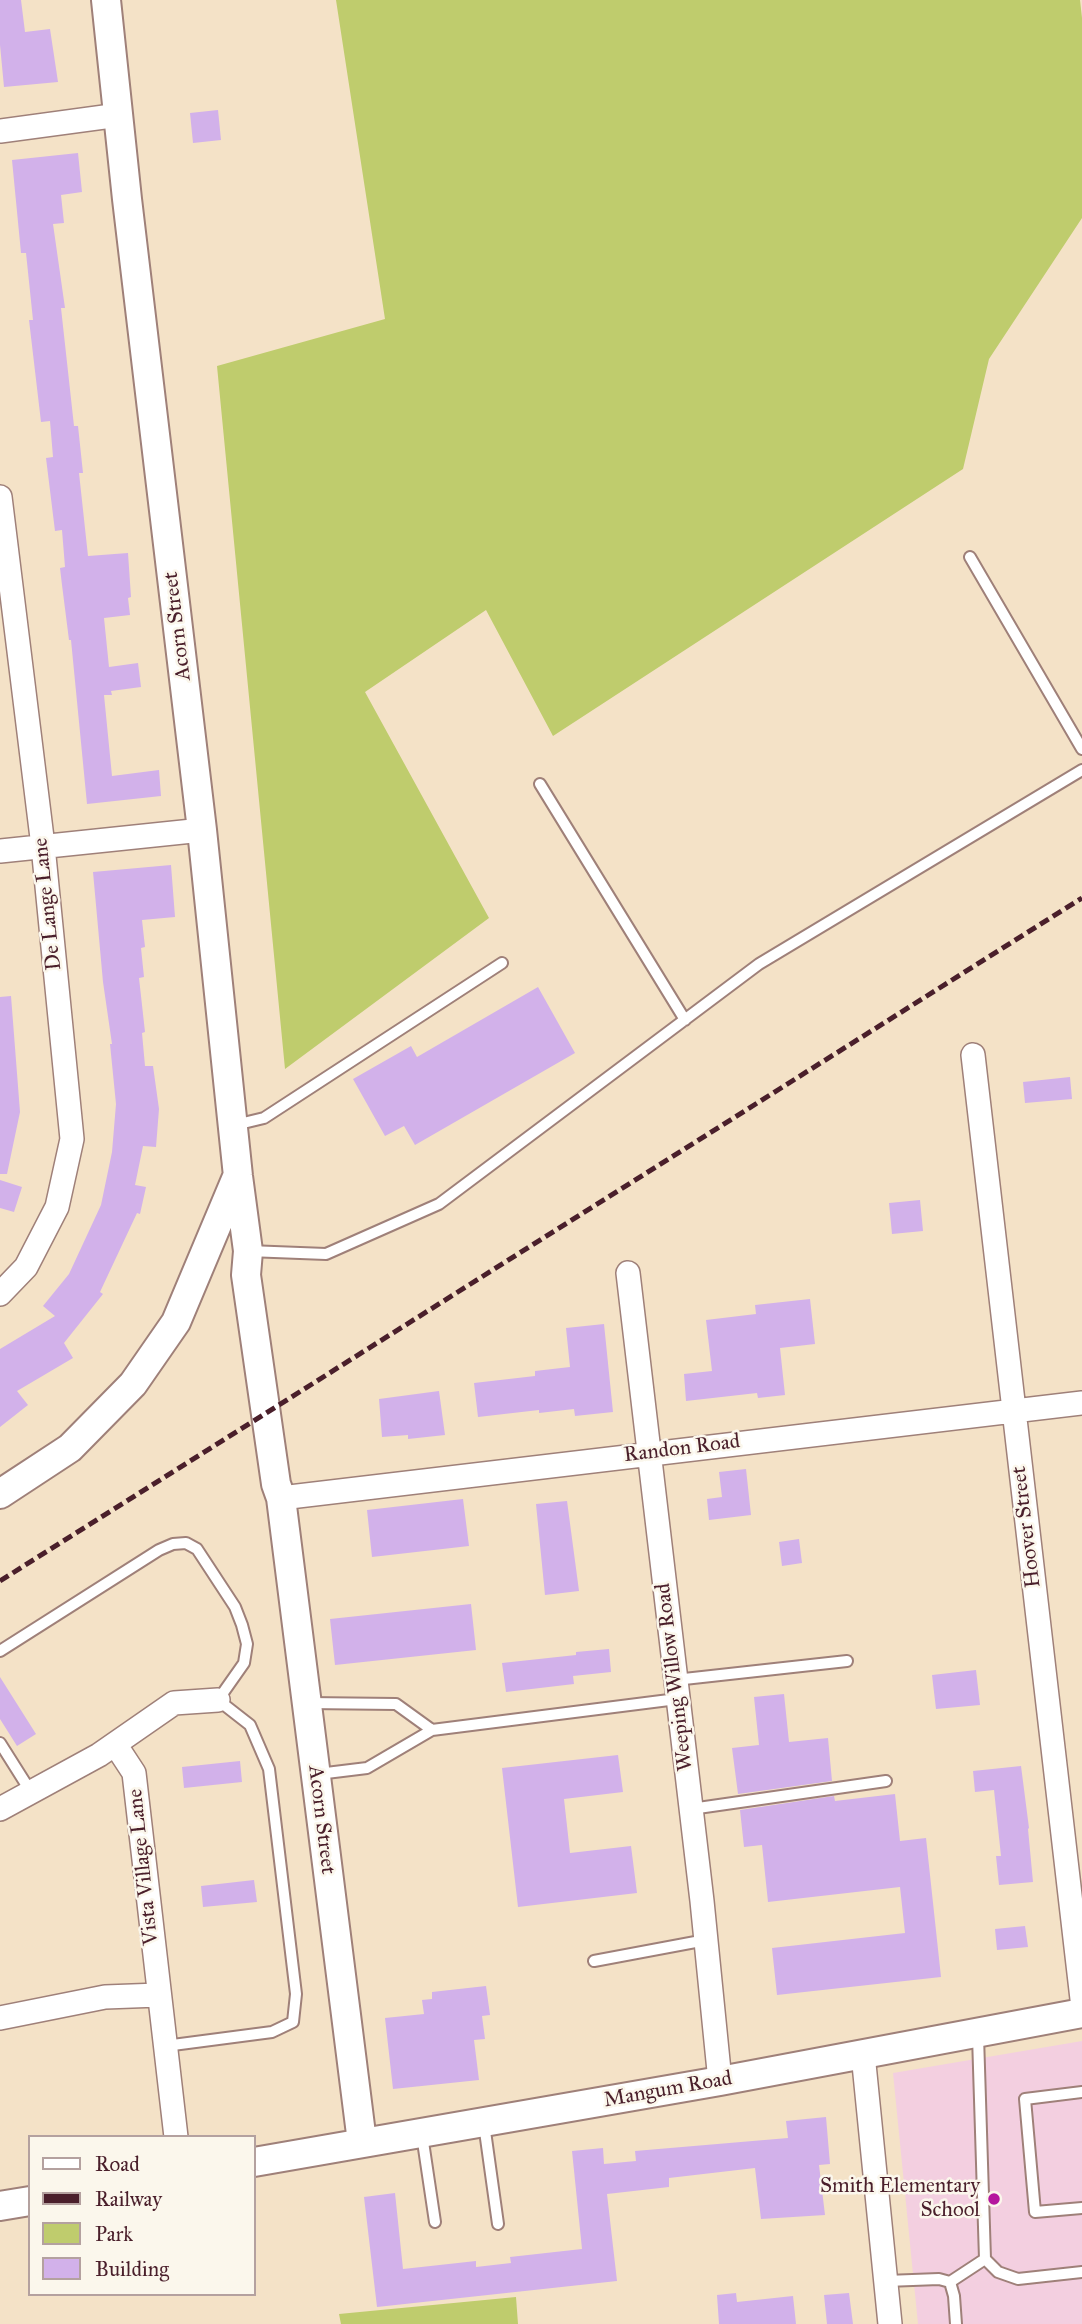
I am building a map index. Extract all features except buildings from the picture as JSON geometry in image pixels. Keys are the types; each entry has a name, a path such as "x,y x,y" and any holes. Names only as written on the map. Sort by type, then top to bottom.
{"street":[{"name":"Acorn Street","path":"106,0 128,213 202,830 237,1176 248,1251 246,1275 276,1484 281,1498 362,2142"},
{"path":"0,131 119,115"},
{"name":"De Lange Lane","path":"0,497 43,846 72,1139 57,1207 26,1266 0,1294"},
{"path":"0,851 202,830"},
{"name":"Hoover Street","path":"973,1055 1082,2000"},
{"path":"0,1494 70,1448 133,1384 176,1322 237,1176"},
{"name":"Weeping Willow Road","path":"628,1273 720,2081"},
{"name":"Randon Road","path":"281,1498 1082,1403"},
{"path":"0,1809 99,1755 174,1703 218,1700"},
{"name":"Vista Village Lane","path":"115,1744 134,1773 176,2135"},
{"path":"0,2018 105,1997 159,1995"},
{"name":"Mangum Road","path":"256,2162 720,2081 1082,2013"},
{"path":"863,2054 890,2324"},
{"path":"0,2206 28,2201"}],"lane":[{"path":"970,557 1082,749"},
{"path":"248,1251 326,1254 439,1204 760,964 1082,770"},
{"path":"540,784 685,1020"},
{"path":"233,1126 264,1118 502,963"},
{"path":"0,1651 159,1550 173,1544 186,1542 197,1549 235,1607 247,1644 244,1663 218,1700 250,1725 270,1769 296,1994 293,2022 272,2032 165,2046"},
{"path":"316,1774 367,1768 432,1730 847,1661"},
{"path":"307,1703 396,1704 432,1730"},
{"path":"0,1743 31,1792"},
{"path":"691,1809 886,1782"},
{"path":"594,1961 706,1940"},
{"path":"978,2033 985,2259 998,2272 1018,2279 1082,2272"},
{"path":"1082,2092 1025,2099 1035,2212 1082,2208"},
{"path":"484,2121 498,2224"},
{"path":"422,2132 435,2222"},
{"path":"886,2281 939,2279 950,2282 985,2259"},
{"path":"950,2282 954,2295 956,2324"}],"shaded area":[{"name":"Smith Elementary School","path":"1082,2041 1082,2324 918,2324 893,2073"}],"green space":[{"path":"336,0 1080,0 1082,218 989,359 963,469 553,736 486,610 365,692 489,918 285,1069 217,366 385,319"},
{"path":"516,2297 518,2324 341,2324 339,2314"}],"railway":[{"path":"0,1581 1082,898"}],"place":[{"name":"Smith Elementary School","path":"994,2199"}]}
